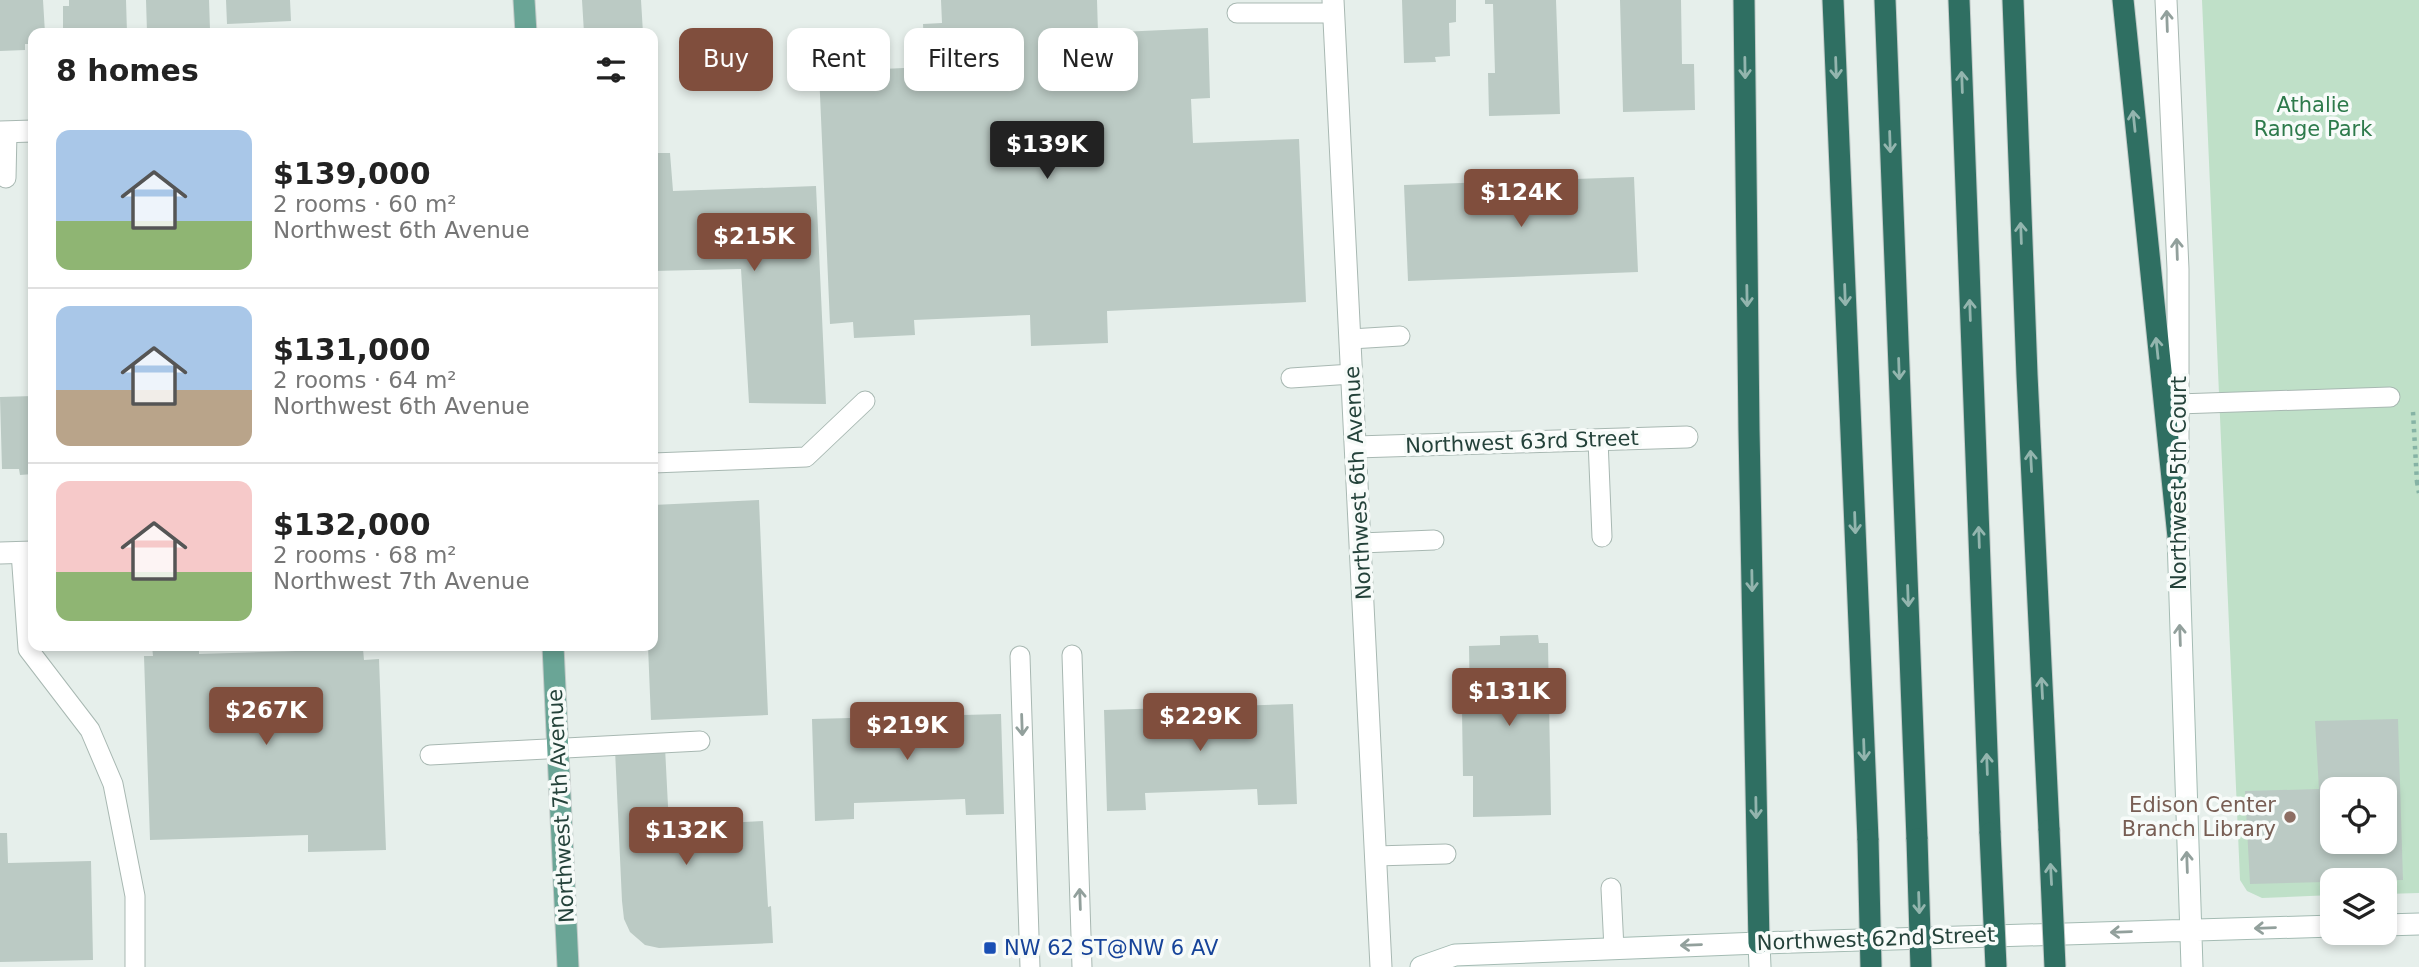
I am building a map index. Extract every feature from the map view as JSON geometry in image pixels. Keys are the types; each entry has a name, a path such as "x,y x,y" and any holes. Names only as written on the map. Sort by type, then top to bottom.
{"highway":[{"path":"1744,0 1759,943"},
{"path":"1833,0 1871,967"},
{"path":"1885,0 1921,967"},
{"path":"1959,0 1996,967"},
{"path":"2013,0 2027,389 2055,967"},
{"path":"2123,0 2178,537"}],"main road":[{"path":"524,0 526,28"},
{"name":"Northwest 7th Avenue","path":"553,651 568,967"}],"street":[{"name":"Northwest 5th Court","path":"2166,0 2178,269 2178,537 2192,967"},
{"name":"Northwest 6th Avenue","path":"1334,6 1381,967"},
{"path":"3,132 28,131"},
{"name":"Northwest 63rd Street","path":"1356,447 1687,437"},
{"path":"2397,925 2419,924"},
{"name":"Northwest 62nd Street","path":"1421,967 1455,955 2320,926"},
{"path":"1759,943 1760,967"}],"lane":[{"path":"1237,13 1334,6"},
{"path":"3,132 6,178"},
{"path":"1351,339 1400,336"},
{"path":"1291,378 1353,374"},
{"path":"2178,404 2390,397"},
{"path":"658,463 806,457 865,401"},
{"path":"1598,440 1602,537"},
{"path":"1361,543 1434,540"},
{"path":"18,552 28,640"},
{"path":"31,651 90,730 113,784 135,896 135,967"},
{"path":"1072,655 1082,967"},
{"path":"1020,656 1030,967"},
{"path":"430,755 700,741"},
{"path":"1376,856 1446,854"},
{"path":"1611,888 1614,948"}],"path":[{"path":"2413,400 2419,493"}],"green space":[{"name":"Athalie Range Park","path":"2202,0 2419,0 2419,893 2397,894 2397,868 2320,868 2320,896 2262,898 2247,891 2240,880"}],"building":[{"path":"0,0 43,0 45,28 28,28 28,44 25,44 25,50 0,51"},
{"path":"69,0 126,0 127,28 63,28 63,6 69,6"},
{"path":"146,0 209,0 210,28 147,28"},
{"path":"226,0 290,0 291,21 227,24"},
{"path":"582,0 641,0 643,28 584,28"},
{"path":"941,0 1097,0 1098,28 1038,28 1038,91 1138,91 1138,31 1208,28 1210,98 1191,99 1193,143 1299,139 1306,302 1107,311 1108,343 1031,346 1030,315 914,320 915,335 854,338 853,322 830,324 820,91 890,91 890,69 904,68 904,91 1024,91 1024,28 923,28 923,24 942,23"},
{"path":"1402,0 1456,0 1456,22 1449,23 1450,56 1435,57 1436,62 1404,63"},
{"path":"1485,0 1556,0 1560,114 1489,116 1488,73 1495,73 1493,4 1485,4"},
{"path":"1620,0 1681,0 1682,64 1694,64 1695,110 1623,112"},
{"path":"658,153 670,153 673,191 816,186 826,404 749,403 741,269 658,271"},
{"path":"1634,177 1638,272 1408,281 1404,185"},
{"path":"28,396 28,474 20,475 19,469 2,469 0,397"},
{"path":"759,500 768,715 651,720 648,651 658,651 658,505"},
{"path":"1538,635 1539,643 1548,643 1551,815 1473,817 1473,776 1463,776 1462,710 1470,709 1469,646 1500,645 1500,636"},
{"path":"152,651 199,651 199,654 363,651 364,660 379,659 386,850 308,852 308,835 150,840 144,656 153,656"},
{"path":"1293,704 1297,804 1258,805 1257,789 1145,793 1146,810 1107,811 1104,710"},
{"path":"1001,714 1004,814 966,815 965,799 854,803 854,819 815,821 812,719"},
{"name":"Edison Center Branch Library","path":"2398,719 2403,880 2397,880 2397,868 2320,868 2320,882 2250,884 2245,791 2319,789 2315,721"},
{"path":"665,747 669,826 763,821 773,943 659,948 645,945 630,932 624,919 622,901 615,750"},
{"path":"0,833 7,833 8,863 91,861 93,960 0,962"}],"place":[{"name":"Edison Center Branch Library","path":"2290,817"},
{"name":"NW 62 ST@NW 6 AV","path":"990,948"}]}
